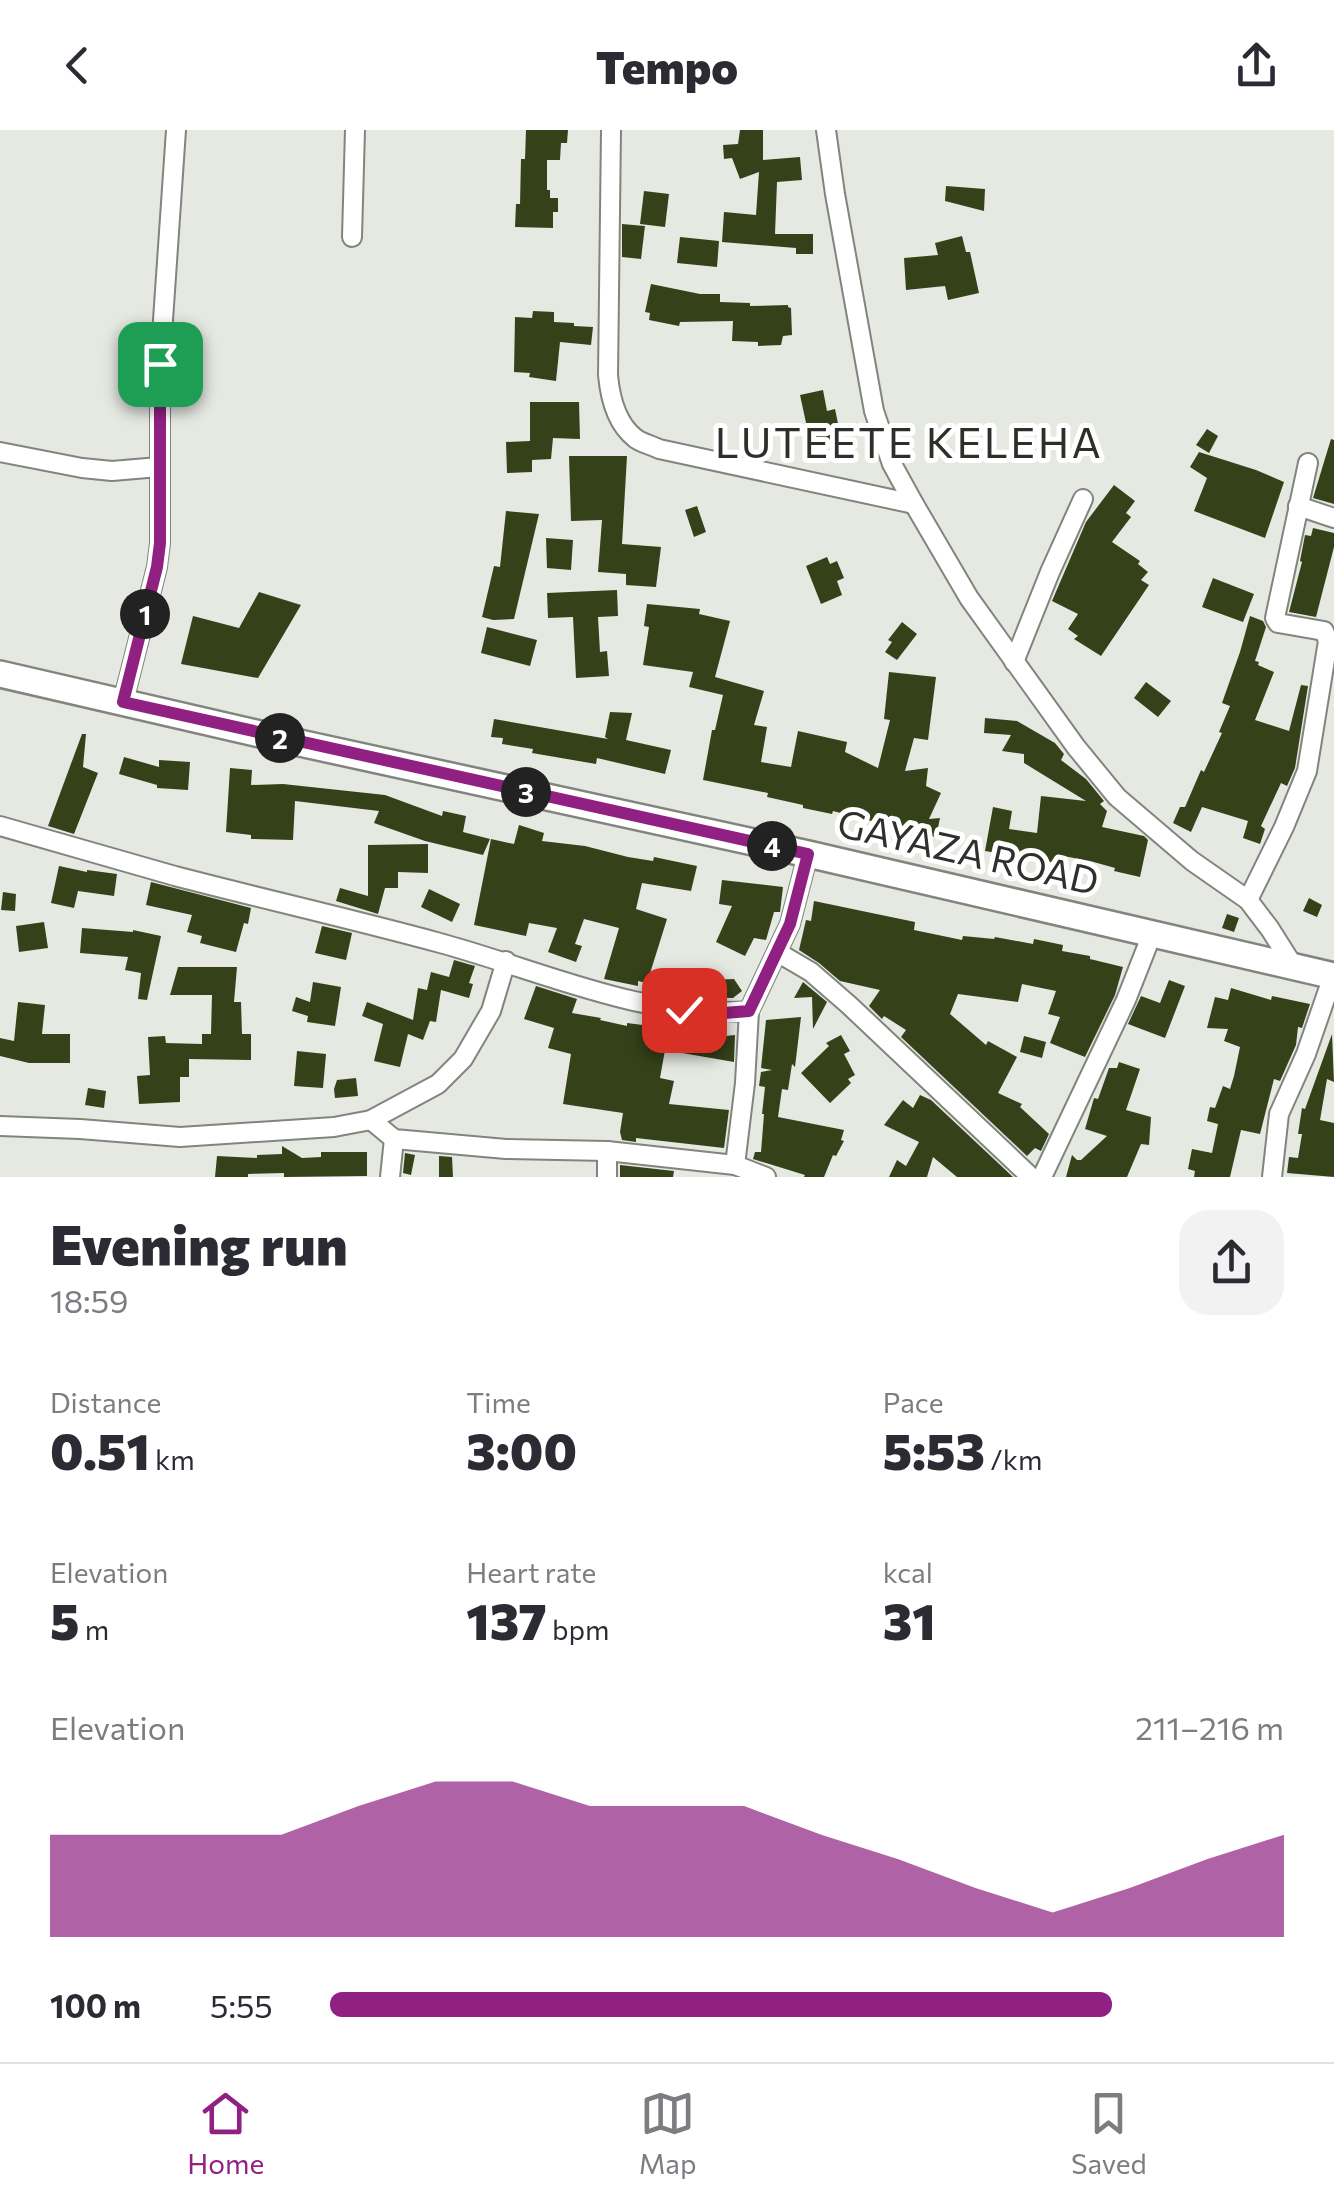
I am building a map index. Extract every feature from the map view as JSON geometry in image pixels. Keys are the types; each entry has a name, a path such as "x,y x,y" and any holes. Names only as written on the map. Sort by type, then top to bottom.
{"main road":[{"name":"GAYAZA ROAD","path":"0,674 1334,976"}],"street":[{"path":"123,702 160,543 160,364 176,130"},
{"path":"352,237 355,130"},
{"path":"610,130 608,375 610,399 635,438 658,448 914,504"},
{"path":"826,130 874,411 892,464 914,504 968,598 1076,747 1117,796 1192,861 1248,900 1294,967"},
{"path":"0,452 82,468 159,468"},
{"path":"1248,900 1306,772 1328,640 1324,631 1278,623 1275,618 1308,463"},
{"path":"1014,662 1084,499"},
{"path":"1298,506 1334,518"},
{"path":"0,826 506,961 647,1004 724,1013 749,1011"},
{"path":"734,1166 749,1011 790,924 808,854"},
{"path":"1042,1177 1126,1000 1152,934"},
{"path":"777,952 812,972 1031,1177"},
{"path":"0,1126 180,1138 334,1127 372,1120 438,1084 463,1058 491,1011 506,961"},
{"path":"1272,1177 1279,1114 1334,976"},
{"path":"372,1120 394,1139 606,1151 734,1166 761,1176"},
{"path":"390,1177 394,1139"},
{"path":"606,1151 607,1177"}],"building":[{"path":"526,130 568,130 567,143 561,143 560,160 547,160 547,190 550,198 558,198 553,228 515,227"},
{"path":"740,130 763,130 763,160 800,157 802,180 777,182 775,234 813,234 813,254 796,254 796,248 722,242 724,212 756,215 759,172 740,179 732,158 724,159 723,145 738,144"},
{"path":"946,186 985,189 984,211 945,201"},
{"path":"644,191 669,194 665,227 640,224"},
{"path":"622,224 645,226 641,259 622,257"},
{"path":"962,236 966,252 970,252 979,293 948,300 945,286 906,290 904,258 938,255 935,243"},
{"path":"680,237 719,241 717,267 677,263"},
{"path":"651,284 720,294 720,302 788,305 792,335 783,336 781,345 758,346 758,342 732,341 733,321 680,322 679,326 649,320 650,313 645,312"},
{"path":"533,311 554,312 554,322 593,327 591,345 560,342 556,381 514,372 515,317 532,318"},
{"path":"823,390 827,411 835,409 841,438 817,443 815,431 808,432 800,395"},
{"path":"530,402 579,402 580,439 553,438 551,459 532,460 532,472 507,473 506,442 530,441"},
{"path":"1207,429 1218,436 1209,453 1196,445"},
{"path":"1331,439 1334,440 1334,504 1313,498"},
{"path":"1199,452 1284,482 1265,538 1194,511 1207,478 1190,467"},
{"path":"569,456 627,456 622,544 661,547 656,587 626,585 626,574 598,572 602,520 571,521"},
{"path":"1114,485 1135,501 1126,513 1131,517 1112,542 1140,561 1138,564 1148,572 1141,580 1149,585 1101,656 1074,639 1078,636 1068,629 1078,614 1052,601 1086,522"},
{"path":"697,506 706,532 694,537 685,510"},
{"path":"506,511 539,514 514,619 493,620 482,617 494,566 500,567"},
{"path":"1313,528 1334,533 1316,617 1289,612 1305,535 1311,536"},
{"path":"546,538 573,540 571,570 547,568"},
{"path":"827,557 830,564 837,561 844,578 837,581 842,595 821,604 806,566"},
{"path":"1213,578 1254,594 1243,622 1202,607"},
{"path":"617,590 618,616 598,617 600,652 607,651 609,676 576,678 573,617 548,618 547,593"},
{"path":"259,592 301,605 258,678 181,664 193,616 239,628"},
{"path":"647,604 700,609 699,614 730,621 715,677 764,691 754,725 767,727 761,762 791,767 798,731 847,742 845,752 878,768 890,720 884,719 889,672 936,677 928,740 914,738 905,771 928,768 926,786 941,793 929,819 940,818 936,837 926,835 925,840 905,835 906,830 833,811 832,814 803,808 767,797 768,793 703,780 723,695 689,687 693,672 643,665 649,627 644,626"},
{"path":"1250,616 1263,621 1266,627 1255,661 1274,672 1255,720 1289,731 1301,685 1308,686 1295,768 1287,786 1281,783 1261,826 1265,829 1260,844 1243,838 1248,821 1202,807 1191,832 1173,823 1222,733 1219,732 1230,706 1222,703"},
{"path":"902,622 917,634 897,660 885,652 892,642 888,640"},
{"path":"487,627 537,640 530,666 481,653"},
{"path":"1146,682 1171,701 1158,717 1134,698"},
{"path":"610,712 632,713 626,740 671,750 665,774 597,758 596,764 532,753 533,749 502,744 503,738 491,737 494,719 608,739 605,737"},
{"path":"985,718 1017,721 1055,743 1064,754 1061,760 1086,779 1104,801 1100,804 1107,811 1102,827 1148,840 1140,877 1058,855 1057,863 985,851 993,807 1012,811 1009,829 1037,833 1041,796 1086,801 1024,763 1024,754 1002,751 1011,735 984,733"},
{"path":"82,734 86,734 83,767 98,773 74,834 48,826"},
{"path":"124,757 159,767 159,760 190,762 188,790 157,788 119,774"},
{"path":"230,768 252,770 251,785 283,784 385,795 442,816 443,811 466,816 463,832 490,839 483,855 374,823 379,811 295,801 293,840 251,839 251,835 226,832"},
{"path":"519,825 544,833 542,841 697,866 691,891 642,883 636,909 667,919 647,983 638,981 638,986 604,979 619,928 584,919 575,944 582,946 576,962 548,952 557,928 529,923 526,936 474,925 491,839 514,844"},
{"path":"428,844 428,873 398,872 398,888 385,888 378,914 336,901 340,888 368,896 368,845"},
{"path":"59,866 117,874 114,896 78,891 74,908 51,903"},
{"path":"722,880 783,887 780,912 774,912 766,940 754,938 745,956 716,942 732,906 719,904"},
{"path":"151,882 251,908 236,952 200,943 202,936 187,932 192,915 146,905"},
{"path":"429,889 460,904 452,922 421,907"},
{"path":"3,892 16,894 15,911 1,910"},
{"path":"1309,898 1322,905 1317,917 1303,911"},
{"path":"814,901 915,922 914,930 962,940 963,936 995,937 1063,945 1062,951 1123,967 1115,995 1085,1057 1050,1043 1060,1017 1048,1014 1056,991 1022,984 1018,1002 958,994 950,1014 986,1045 988,1041 1017,1057 998,1093 1022,1104 1020,1107 1049,1134 1041,1151 1035,1148 1027,1156 901,1037 906,1030 884,1016 882,1019 869,1006 880,990 840,981 799,950"},
{"path":"1227,914 1239,918 1234,932 1222,928"},
{"path":"44,922 48,948 19,952 16,926"},
{"path":"322,926 352,933 346,960 315,953"},
{"path":"82,928 133,930 161,936 147,1000 138,999 141,973 125,970 128,957 80,953"},
{"path":"454,960 475,966 469,998 441,990 436,1022 430,1021 423,1040 408,1034 400,1067 374,1061 383,1024 362,1016 367,1002 413,1020 418,988 427,990 431,972 449,977"},
{"path":"178,967 237,967 234,1002 241,1002 242,1034 251,1034 251,1060 189,1059 189,1077 180,1077 180,1102 139,1104 137,1076 150,1075 148,1037 165,1036 166,1043 202,1044 202,1034 211,1034 212,995 170,995"},
{"path":"675,977 686,981 734,979 742,991 733,998 690,997 671,993"},
{"path":"1169,980 1185,986 1165,1038 1128,1024 1141,996 1160,1003"},
{"path":"313,982 341,987 335,1026 307,1022 308,1016 292,1011 296,997 310,1002"},
{"path":"803,982 827,1002 813,1029 812,997 794,998"},
{"path":"536,986 577,999 572,1013 627,1026 705,1033 705,1025 725,1024 725,1036 735,1035 734,1062 665,1050 660,1078 674,1081 669,1104 729,1110 724,1148 636,1138 636,1142 622,1140 623,1113 563,1104 571,1054 548,1048 554,1028 524,1019"},
{"path":"1231,988 1271,1000 1272,996 1310,1004 1280,1081 1274,1079 1260,1134 1241,1130 1230,1177 1194,1177 1195,1171 1188,1169 1192,1149 1212,1153 1218,1124 1207,1121 1210,1107 1215,1108 1223,1086 1230,1089 1240,1047 1224,1041 1228,1029 1207,1028 1215,997 1228,1000"},
{"path":"18,1002 45,1005 42,1034 70,1034 70,1063 29,1063 0,1056 0,1038 14,1041"},
{"path":"801,1017 795,1067 792,1064 788,1090 782,1089 778,1117 844,1130 844,1141 824,1177 804,1177 753,1159 755,1152 761,1152 765,1087 759,1086 761,1072 772,1070 761,1068 766,1020"},
{"path":"1332,1034 1334,1082 1327,1079 1320,1120 1334,1123 1334,1177 1287,1173 1289,1157 1298,1158 1302,1108 1305,1109"},
{"path":"841,1035 850,1051 844,1054 855,1075 830,1103 801,1073 829,1046 826,1043"},
{"path":"1024,1036 1046,1042 1042,1058 1020,1052"},
{"path":"297,1051 326,1054 323,1088 294,1086"},
{"path":"1119,1062 1140,1069 1126,1110 1151,1117 1149,1145 1141,1144 1127,1177 1066,1177 1072,1155 1081,1160 1107,1136 1085,1129 1109,1068 1117,1068"},
{"path":"356,1078 358,1096 335,1098 337,1080"},
{"path":"88,1088 106,1091 104,1108 85,1105"},
{"path":"920,1095 931,1100 1013,1177 957,1177 933,1157 927,1177 889,1177 897,1160 906,1166 919,1142 884,1125 903,1100 913,1108"},
{"path":"282,1146 302,1158 321,1157 321,1152 367,1152 367,1176 284,1177 284,1173 215,1177 217,1156 257,1158 282,1154"},
{"path":"405,1153 415,1155 411,1175 403,1173"},
{"path":"439,1156 452,1157 453,1177 439,1177"},
{"path":"620,1165 674,1171 673,1177 620,1177"}],"district":[{"name":"LUTEETE KELEHA","path":"909,443"}],"route":[{"path":"160,364 160,543 123,702 808,854 790,924 749,1011 684,1010"}]}
